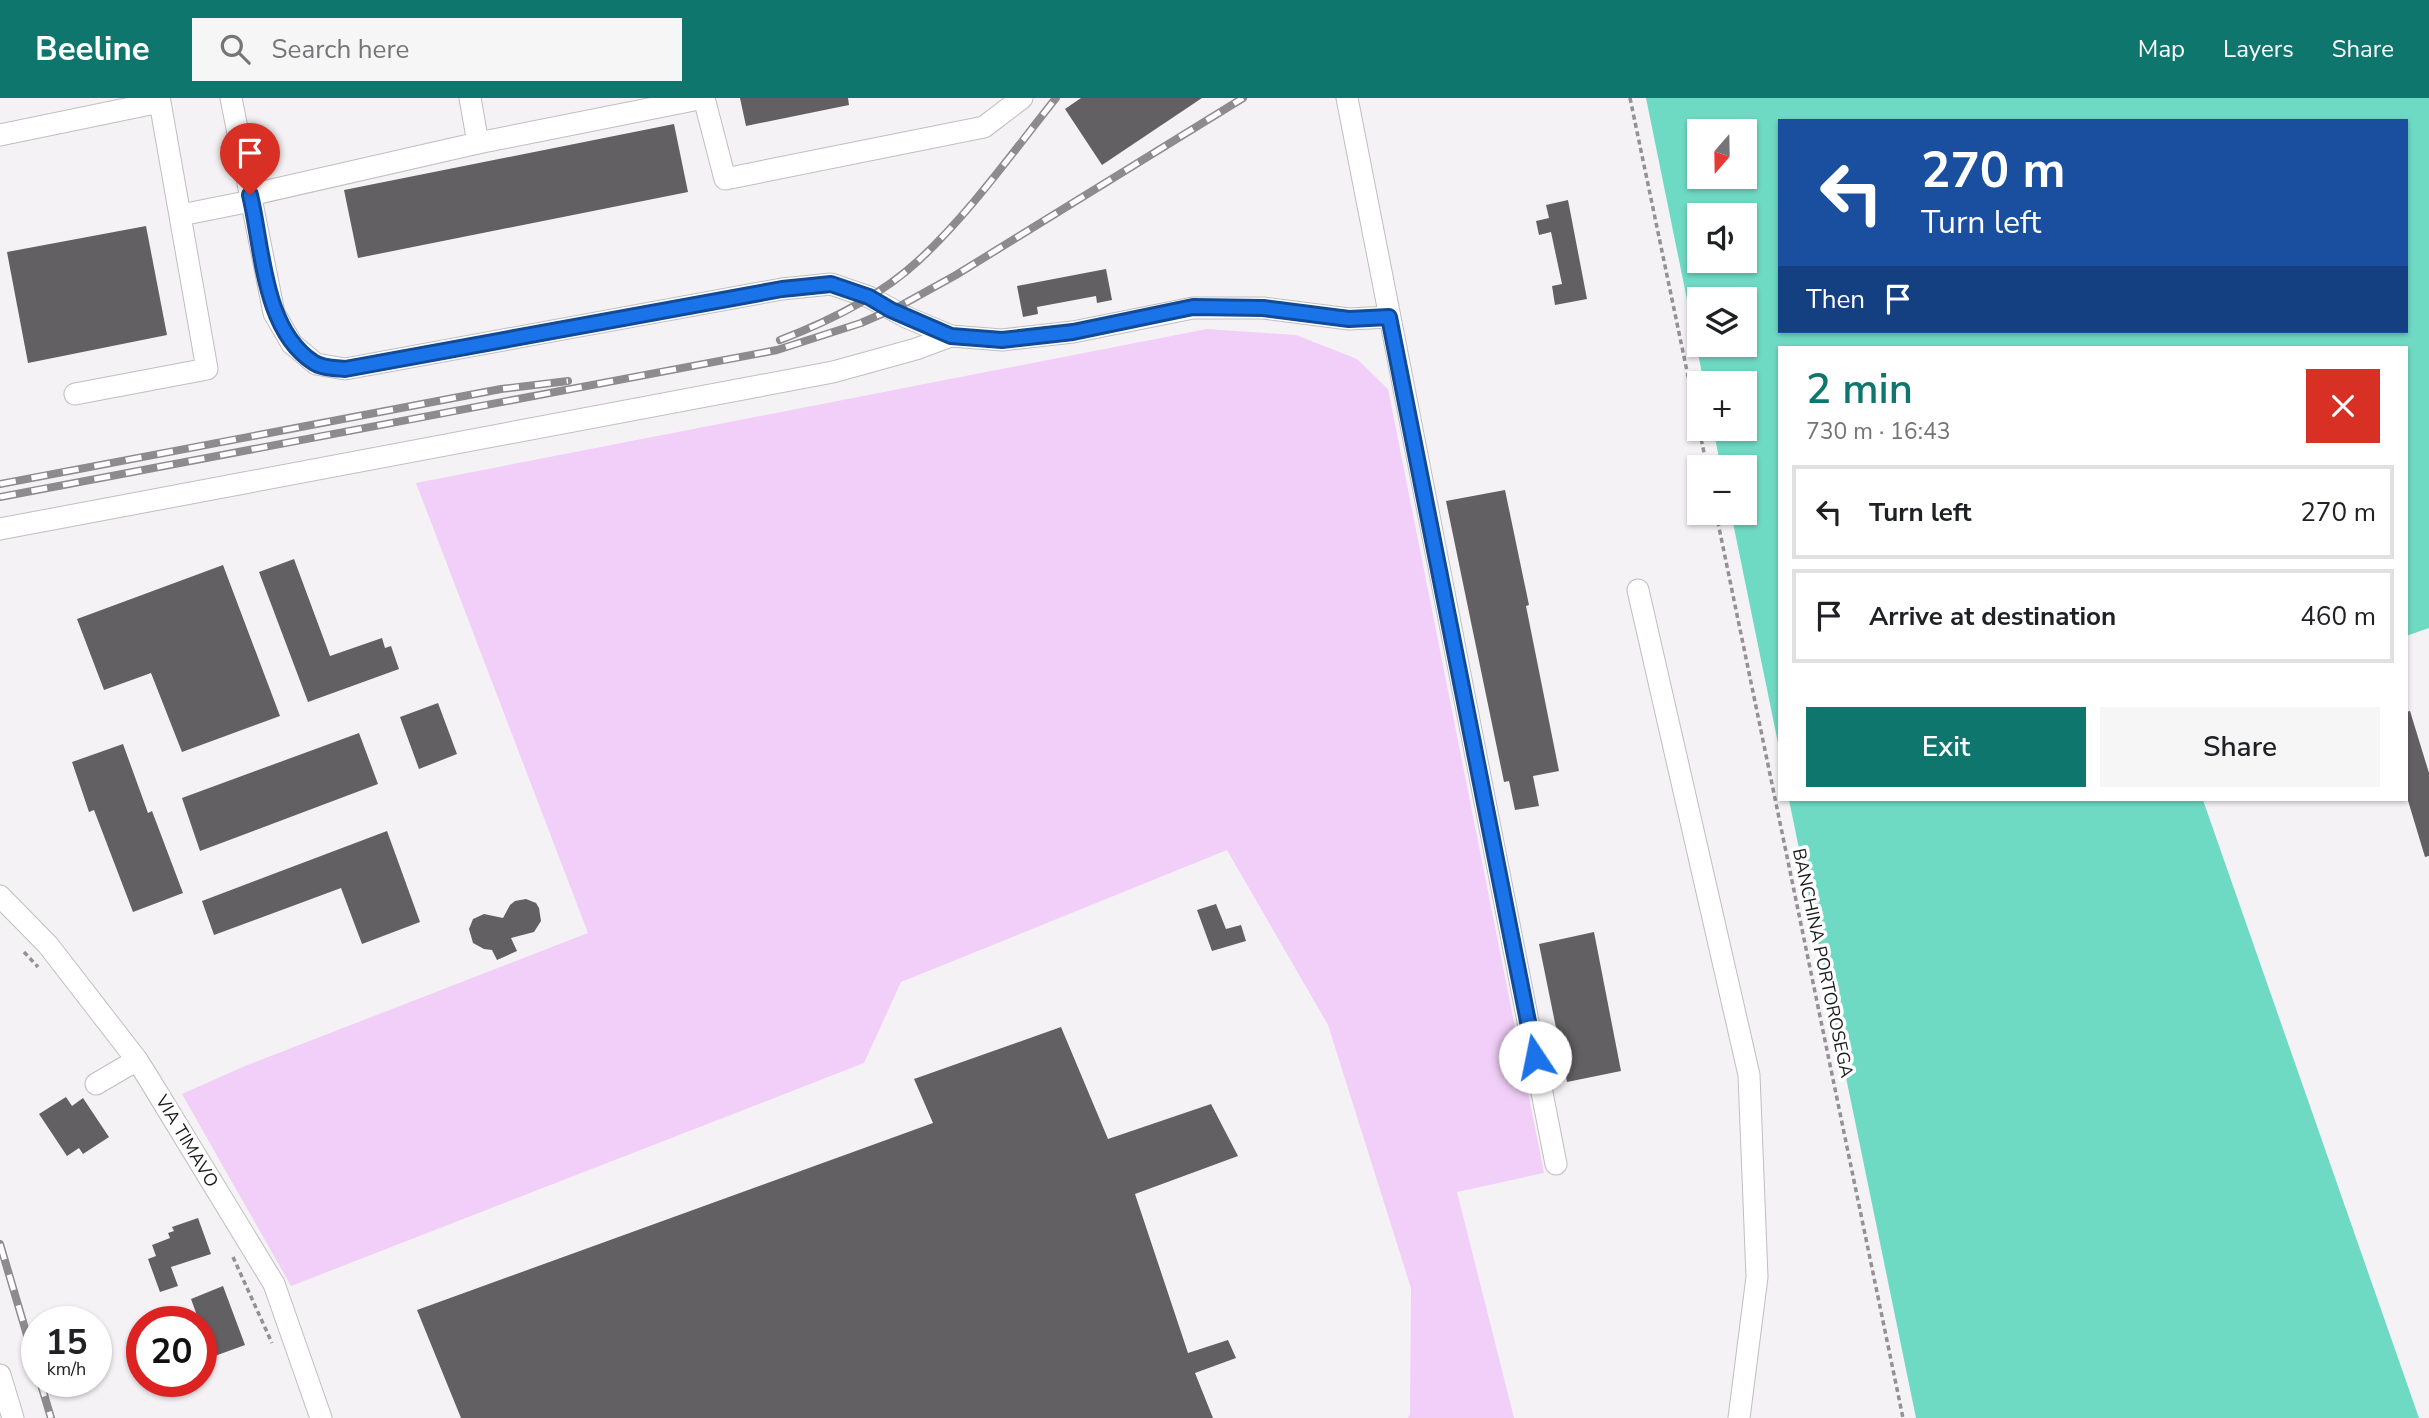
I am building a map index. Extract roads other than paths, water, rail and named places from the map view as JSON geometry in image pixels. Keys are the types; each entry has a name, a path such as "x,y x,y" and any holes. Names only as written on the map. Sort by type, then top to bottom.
{"street":[{"path":"231,98 274,313 292,344 316,364 345,369 782,289 831,284 869,297 891,310 951,336 1002,340 1061,333 1193,307 1263,308 1349,319 1389,317"},
{"path":"470,98 478,142"},
{"path":"181,215 478,142 704,98 725,180 985,127 1022,98"},
{"path":"1347,98 1556,1164"},
{"path":"0,135 160,102 206,369 75,394"},
{"path":"0,529 833,372 916,349 951,336"},
{"path":"1637,590 1749,1075 1757,1277 1739,1418"},
{"name":"VIA TIMAVO","path":"0,896 48,946 137,1060 274,1284 321,1418"},
{"path":"96,1084 137,1060"},
{"path":"0,1375 13,1418"}],"railway":[{"path":"780,340 853,307 887,286 918,261 973,203 1056,98"},
{"path":"0,497 777,350 861,323 900,306 956,275 1243,98"},
{"path":"0,484 501,389 568,381"},
{"path":"0,1244 21,1315"},
{"path":"45,1397 51,1418"}]}
